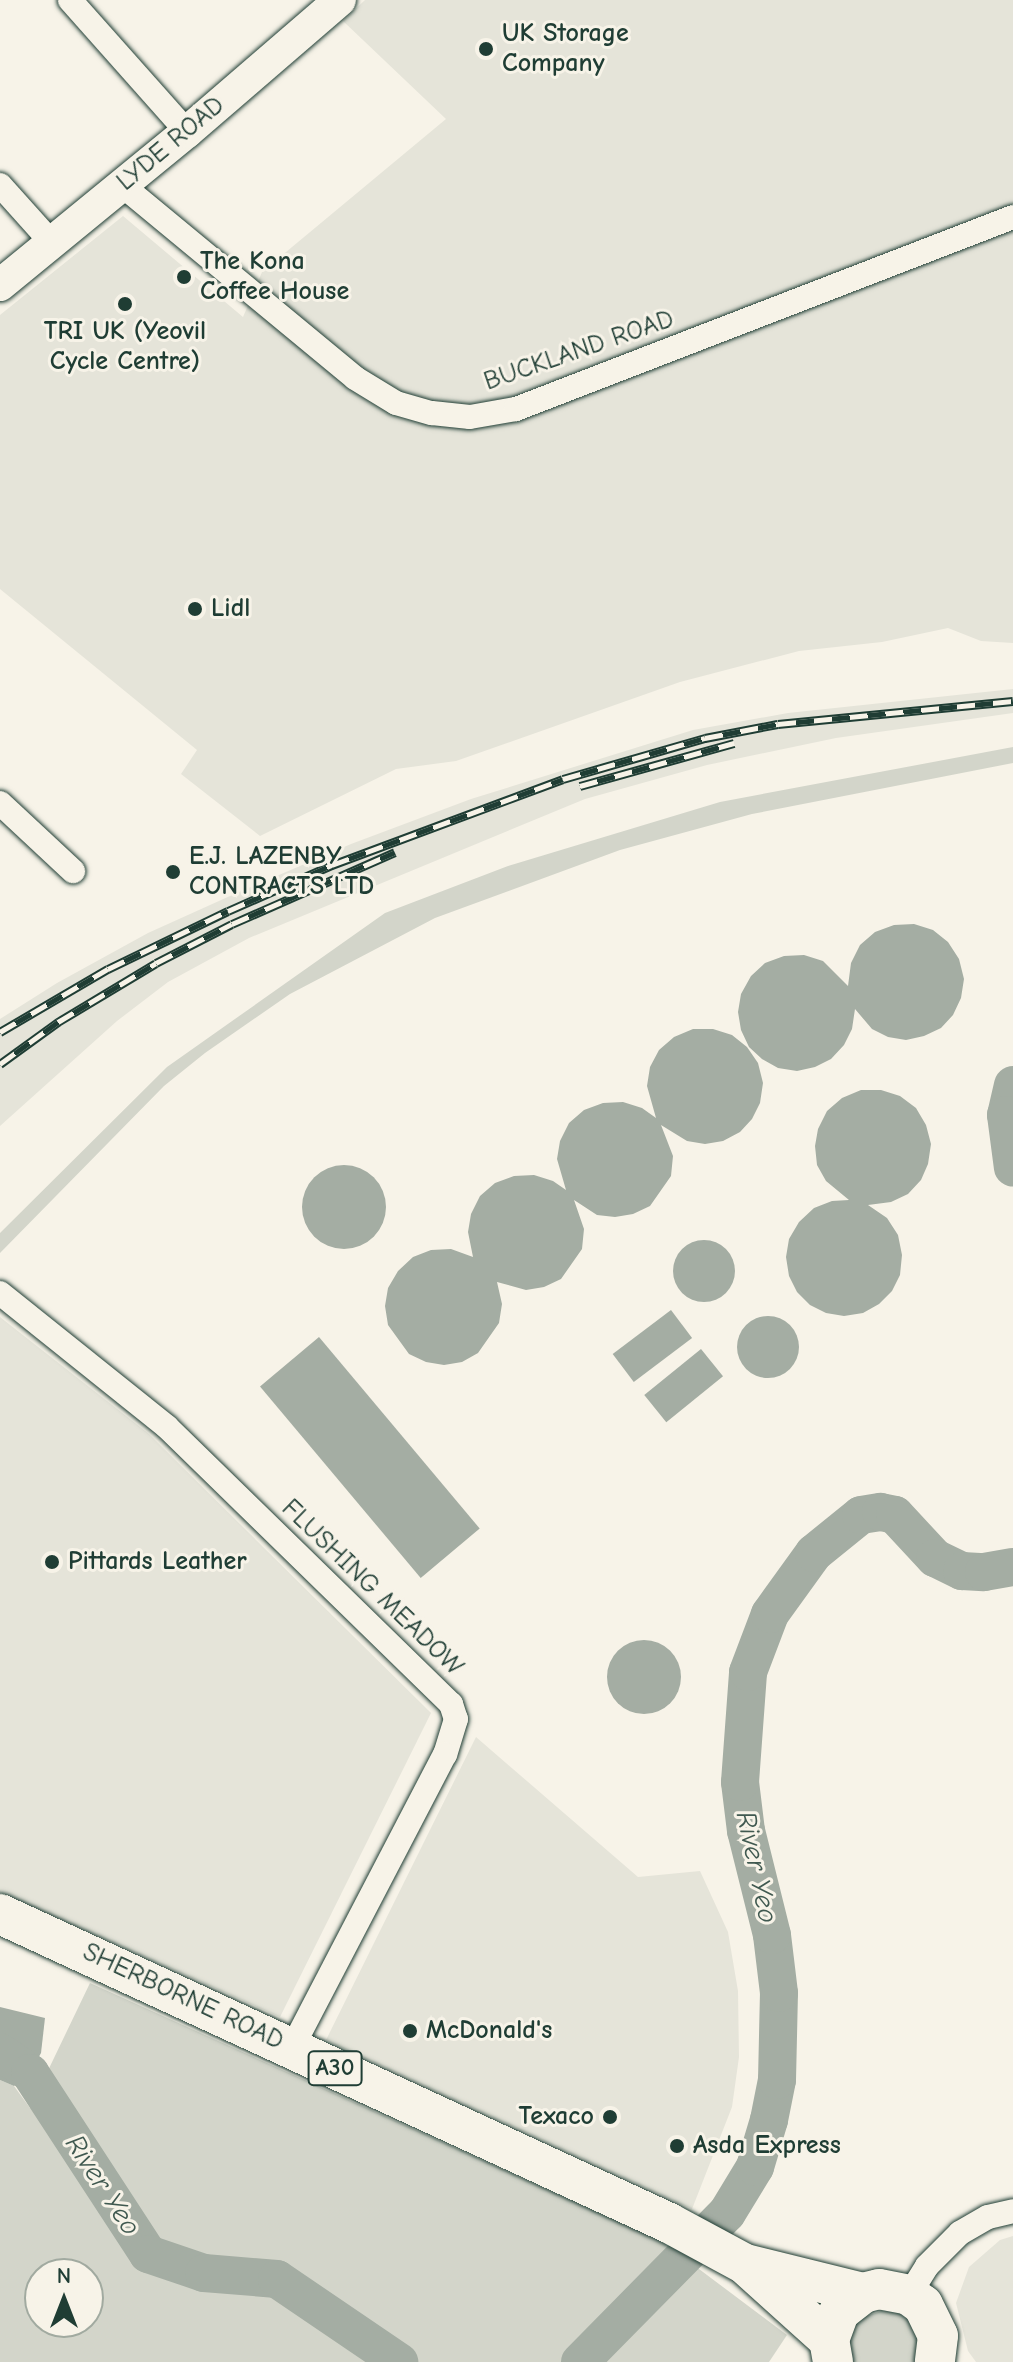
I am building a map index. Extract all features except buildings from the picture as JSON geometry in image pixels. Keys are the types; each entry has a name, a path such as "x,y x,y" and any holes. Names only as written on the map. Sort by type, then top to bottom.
{"main road":[{"name":"SHERBORNE ROAD","path":"0,1914 669,2223 745,2264"},
{"name":"A30","path":"745,2264 863,2293"},
{"name":"A30","path":"745,2264 831,2351"},
{"name":"A30","path":"831,2351 839,2312 863,2293 879,2289 909,2295"},
{"path":"909,2295 933,2319 940,2359"}],"street":[{"path":"70,0 187,132"},
{"name":"LYDE ROAD","path":"0,285 123,186 340,0"},
{"path":"0,185 52,243"},
{"name":"BUCKLAND ROAD","path":"123,186 355,378 396,403 432,413 470,417 516,409 1013,217"},
{"path":"0,803 73,871"},
{"name":"FLUSHING MEADOW","path":"0,1293 167,1427 451,1704 456,1719 449,1745 292,2048"},
{"path":"909,2295 927,2266 960,2233 988,2217 1013,2211"}],"shaded area":[{"path":"365,0 1013,0 1013,643 981,641 948,628 882,642 799,651 680,682 456,761 396,769 260,836 181,774 197,750 0,589 0,315 123,216 243,317 262,272 446,119 343,21"},
{"path":"1013,689 1013,713 836,738 707,765 585,799 249,938 168,982 117,1021 0,1126 0,1019 57,983 148,933 230,896 351,844 471,799 693,730 788,713"},
{"path":"1013,747 1013,763 752,814 620,850 435,918 290,994 205,1053 164,1086 0,1253 0,1233 167,1067 385,913 508,866 720,802"},
{"path":"914,924 933,930 948,942 959,959 964,979 961,998 953,1015 941,1028 906,1040 888,1037 872,1029 855,1009 852,1029 844,1045 831,1059 797,1071 778,1068 749,1047 741,1030 738,1012 741,994 751,976 765,963 784,956 804,955 823,961 848,986 851,963 860,945 875,932 894,925"},
{"path":"693,1029 713,1029 732,1035 747,1047 758,1063 763,1083 760,1103 752,1119 740,1132 723,1141 705,1144 687,1141 661,1125 673,1156 671,1176 650,1206 633,1214 615,1217 597,1215 574,1200 584,1229 582,1249 561,1279 544,1287 526,1290 497,1282 502,1304 499,1323 478,1353 462,1362 444,1365 426,1362 409,1354 388,1325 385,1306 388,1288 398,1271 413,1257 431,1250 451,1249 473,1257 468,1232 471,1214 480,1196 495,1183 514,1176 534,1175 553,1181 566,1190 557,1159 560,1141 569,1123 584,1110 603,1103 623,1102 642,1108 656,1118 647,1086 650,1067 659,1050 674,1037"},
{"path":"861,1090 881,1090 900,1096 916,1108 926,1125 931,1144 928,1164 921,1180 908,1194 891,1202 868,1205 887,1218 898,1235 902,1255 900,1275 892,1291 879,1304 863,1313 844,1316 826,1313 810,1305 797,1292 789,1276 786,1257 789,1239 799,1222 814,1208 832,1201 849,1200 826,1181 817,1165 815,1146 818,1129 827,1111 842,1098"},
{"path":"344,1165 360,1168 374,1177 383,1191 386,1207 383,1223 374,1237 360,1246 344,1249 328,1246 314,1237 305,1223 302,1207 305,1191 314,1177 328,1168"},
{"path":"698,1240 710,1240 726,1249 733,1259 733,1283 726,1293 710,1302 698,1302 678,1288 673,1277 673,1265 687,1245"},
{"path":"671,1310 692,1338 634,1382 613,1354"},
{"path":"762,1316 774,1316 790,1325 797,1335 797,1359 790,1369 774,1378 762,1378 742,1364 737,1353 737,1341 751,1321"},
{"path":"0,1317 149,1434 431,1713 280,2017 0,1892"},
{"path":"319,1337 480,1529 421,1578 260,1386"},
{"path":"701,1349 723,1376 666,1422 644,1395"},
{"path":"644,1640 665,1646 675,1656 681,1677 675,1698 665,1708 644,1714 623,1708 613,1698 607,1677 613,1656 623,1646"},
{"path":"476,1737 638,1877 700,1871 728,1932 738,1991 739,2057 732,2107 692,2209 326,2040"},
{"path":"90,1983 663,2242 787,2335 769,2362 0,2362 0,2080 14,2086 30,2108"},
{"path":"0,2007 45,2018 41,2053 30,2073 14,2086 0,2080"},
{"path":"1013,2236 1013,2362 976,2362 968,2351 956,2303 969,2267 1000,2240"},
{"path":"885,2310 898,2312 919,2329 922,2362 846,2362 845,2340 860,2318"}],"waterway":[{"name":"River Yeo","path":"1013,1085 1006,1115 1013,1168"},
{"name":"River Yeo","path":"580,2362 727,2213 755,2167 769,2120 777,2080 779,1993 772,1935 746,1831 740,1782 748,1672 770,1614 814,1553 861,1515 881,1512 895,1515 935,1558 962,1571 984,1572 1013,1567"},
{"name":"River Yeo","path":"0,2052 30,2073 148,2254 204,2273 277,2279 399,2362"}],"railway":[{"path":"0,1032 108,969 228,911 332,865 563,779 705,738 778,724 1013,701"},
{"path":"580,786 734,743"},
{"path":"0,1064 58,1022 156,963 232,924 395,852"}],"place":[{"name":"UK Storage Company","path":"486,49"},
{"name":"The Kona Coffee House","path":"184,277"},
{"name":"TRI UK (Yeovil Cycle Centre)","path":"125,304"},
{"name":"Lidl","path":"195,609"},
{"name":"E.J. LAZENBY CONTRACTS LTD","path":"173,872"},
{"name":"Pittards Leather","path":"52,1562"},
{"name":"McDonald's","path":"410,2031"},
{"name":"Texaco","path":"610,2117"},
{"name":"Asda Express","path":"677,2146"}]}
